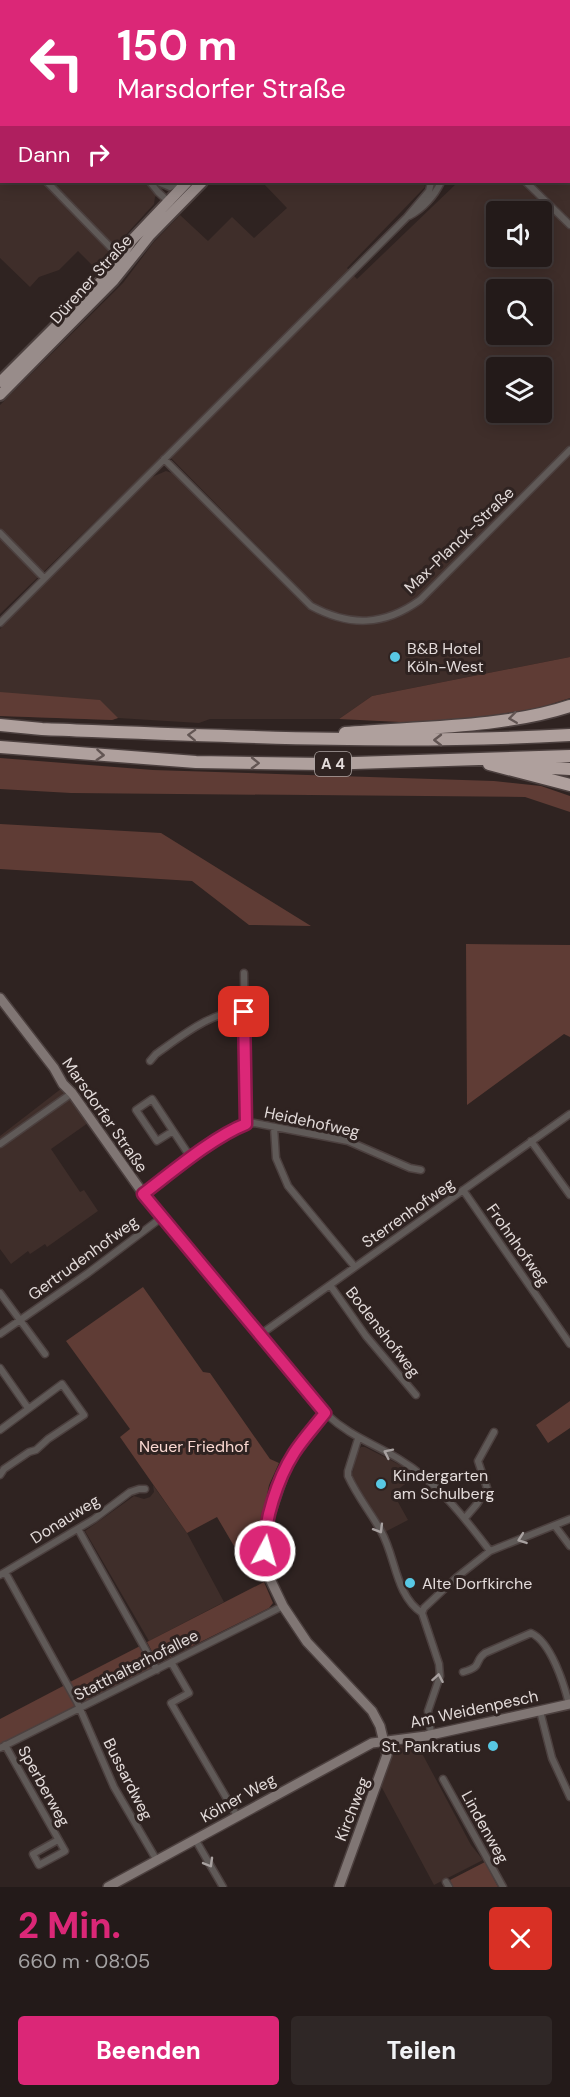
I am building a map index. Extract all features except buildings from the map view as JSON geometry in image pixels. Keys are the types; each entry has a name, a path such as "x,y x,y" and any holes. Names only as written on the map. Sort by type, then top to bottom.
{"highway":[{"path":"292,738 499,720 570,706"},
{"name":"A 4","path":"0,725 42,729 347,740 476,740 570,735"},
{"name":"A 4","path":"0,747 196,762 323,764 570,756"},
{"path":"470,760 570,785"},
{"path":"503,767 570,769"}],"main road":[{"name":"Dürener Straße","path":"172,204 186,183"},
{"name":"Dürener Straße","path":"0,395 123,261 132,240 172,204 201,183"},
{"name":"Dürener Straße","path":"0,382 123,261"}],"street":[{"path":"48,183 123,261"},
{"path":"151,183 172,204"},
{"path":"160,183 170,187 178,183"},
{"path":"0,623 407,217 429,191 431,183"},
{"path":"407,217 416,212 435,193 440,183"},
{"path":"527,183 570,225"},
{"name":"Max-Planck-Straße","path":"164,459 311,606 339,618 357,621 391,617 420,600 570,450"},
{"path":"0,533 44,578"},
{"path":"244,973 246,1124"},
{"name":"Marsdorfer Straße","path":"0,998 54,1068 63,1084 72,1093 161,1218 261,1334 325,1413 358,1438 398,1458 419,1472 465,1518 489,1551"},
{"path":"150,1061 212,1018 224,1013 244,1012"},
{"path":"0,1144 72,1093"},
{"path":"172,1131 157,1141 136,1110 152,1099 191,1158"},
{"name":"Sterrenhofweg","path":"261,1334 570,1114"},
{"name":"Heidehofweg","path":"143,1194 191,1158 236,1128 246,1124 348,1141 410,1168 422,1170"},
{"path":"274,1127 276,1158 288,1186 355,1267"},
{"path":"531,1141 570,1195"},
{"name":"Frohnhofweg","path":"464,1190 570,1344"},
{"name":"Gertrudenhofweg","path":"0,1334 88,1273 161,1218"},
{"name":"Bodenshofweg","path":"330,1285 366,1335 416,1395"},
{"name":"Gertrudenhofweg","path":"0,1293 45,1354"},
{"path":"0,1368 28,1408"},
{"path":"0,1430 62,1384 84,1415 48,1439 36,1450 29,1452 4,1469 0,1475"},
{"path":"325,1413 290,1460 270,1514 264,1542 265,1564 283,1606 307,1642 372,1711 380,1726 384,1741"},
{"path":"465,1518 486,1492 486,1483 478,1461 494,1432"},
{"path":"358,1438 348,1476 388,1544 398,1577 411,1603 422,1613 439,1664 440,1676 428,1711 431,1734"},
{"name":"Donauweg","path":"2,1574 78,1529 130,1492 146,1489"},
{"path":"422,1613 424,1608 457,1577 489,1551 555,1527 570,1519"},
{"path":"555,1527 570,1546"},
{"path":"78,1529 157,1670"},
{"name":"Bussardweg","path":"2,1574 80,1708 114,1787 156,1859"},
{"name":"Statthalterhofallee","path":"3,1747 283,1606"},
{"path":"463,1672 475,1668 485,1653 531,1633 540,1640 556,1665 570,1704"},
{"path":"171,1662 189,1694 171,1703 237,1816"},
{"name":"Am Weidenpesch","path":"384,1741 431,1734 570,1704"},
{"path":"540,1711 552,1758 570,1797"},
{"name":"Kölner Weg","path":"108,1887 372,1743 384,1741"},
{"name":"Kirchweg","path":"339,1887 385,1766 387,1755 384,1741"},
{"name":"Sperberweg","path":"3,1747 58,1840 64,1851 39,1865 33,1854 58,1840"},
{"name":"Lindenweg","path":"443,1779 503,1887"},
{"path":"195,1839 223,1887"}],"shaded area":[{"path":"0,183 169,183 155,197 154,204 97,270 78,251 59,270 39,277 30,287 0,258"},
{"path":"263,183 424,183 425,187 347,268 357,279 457,183 570,183 570,657 372,696 339,719 210,719 199,723 118,718 112,720 0,716 0,629 152,477 166,471 175,474 308,609 329,619 166,453 0,614 0,405 123,283 153,243 180,215 208,241 232,217 254,238 287,208"},
{"path":"62,1088 88,1123 51,1149 80,1192 84,1190 98,1211 47,1247 45,1244 30,1254 28,1251 11,1264 0,1249 0,1136"},
{"name":"Kindergarten am Schulberg","path":"361,1447 406,1468 416,1476 393,1493 408,1520 385,1532 352,1476 357,1451"},
{"path":"153,1485 187,1533 224,1602 149,1641 85,1531 134,1496 144,1499 150,1497 154,1492"},
{"path":"417,1744 471,1845 483,1860 434,1885 381,1786 392,1754 400,1746"}],"green space":[{"path":"570,657 570,698 539,708 482,717 420,723 339,719 372,696"},
{"path":"0,692 100,700 118,718 112,720 0,716"},
{"path":"0,758 153,770 494,781 541,786 570,796 570,812 525,797 71,793 0,789"},
{"path":"0,824 161,833 311,926 249,925 192,881 0,869"},
{"path":"466,944 570,945 570,1037 564,1034 467,1105"},
{"name":"Neuer Friedhof","path":"143,1287 203,1372 210,1373 270,1459 279,1463 269,1485 259,1535 254,1535 234,1546 217,1517 187,1533 120,1437 130,1429 66,1341"},
{"path":"570,1401 570,1428 548,1443 536,1425"},
{"path":"264,1582 273,1603 269,1608 158,1663 147,1642"},
{"path":"142,1645 154,1668 80,1705 68,1683"},
{"path":"65,1685 76,1706 0,1745 0,1719"},
{"path":"485,1862 498,1887 453,1887 450,1880"}],"place":[{"name":"B&B Hotel Köln-West","path":"395,657"},
{"name":"Kindergarten am Schulberg","path":"381,1484"},
{"name":"Alte Dorfkirche","path":"410,1583"},
{"name":"St. Pankratius","path":"493,1746"}],"route":[{"path":"244,1012 246,1124 236,1128 191,1158 143,1194 325,1413 295,1451 285,1470 270,1514 264,1542 265,1551"}]}
